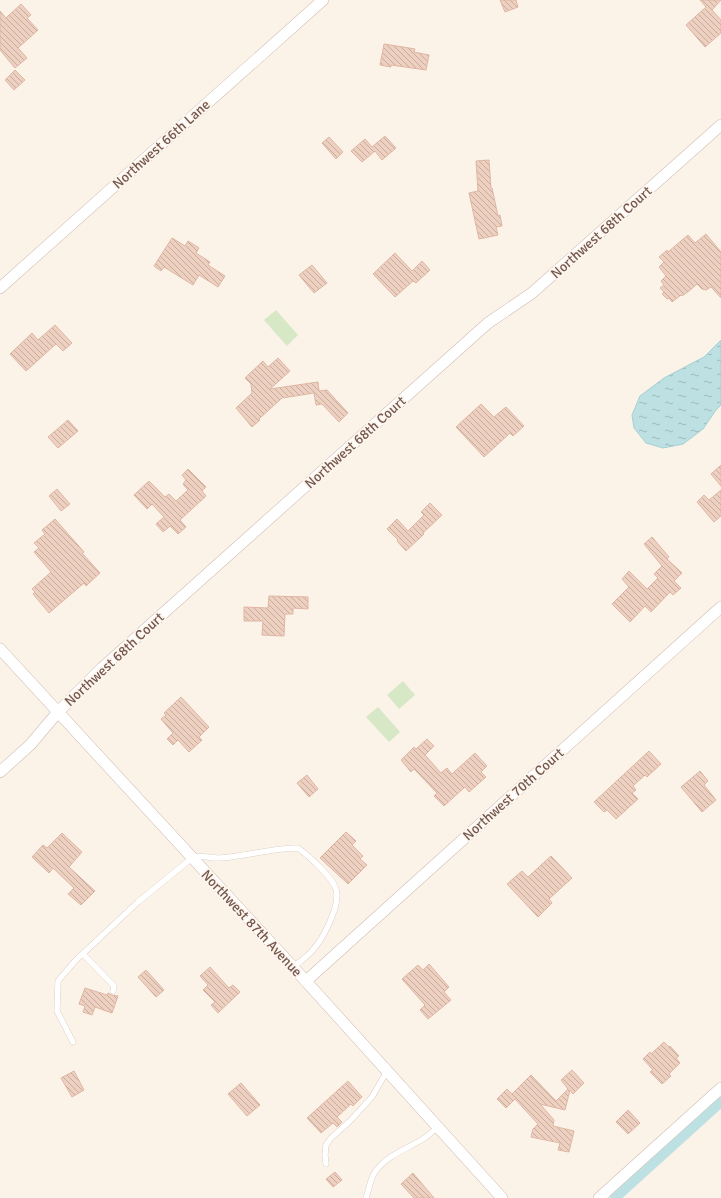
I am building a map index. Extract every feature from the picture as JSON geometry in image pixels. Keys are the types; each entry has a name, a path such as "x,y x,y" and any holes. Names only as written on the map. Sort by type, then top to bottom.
{"street":[{"name":"Northwest 66th Lane","path":"0,288 323,0"},
{"name":"Northwest 68th Court","path":"0,772 30,745 58,712 102,668 488,323 532,293 721,125"},
{"name":"Northwest 70th Court","path":"306,981 721,607"},
{"name":"Northwest 87th Avenue","path":"0,649 306,981 502,1198"},
{"path":"599,1198 721,1088"}],"lane":[{"path":"73,1042 57,1011 58,981 83,954 138,902 192,858 199,855 218,858 298,848 326,874 336,890 337,899 335,909 318,944 312,952 293,967"},
{"path":"83,954 114,986 113,991"},
{"path":"326,1164 326,1145 331,1138 350,1121 372,1097 387,1071"},
{"path":"366,1198 375,1172 383,1164 392,1156 424,1138 438,1127"}],"green space":[{"path":"276,310 298,335 287,346 264,320"},
{"path":"403,681 415,695 399,709 387,695"},
{"path":"378,707 400,732 389,742 366,717"}],"water":[{"path":"721,340 721,405 703,429 683,444 663,448 646,443 634,428 632,415 640,396 664,378 704,357"}],"building":[{"path":"500,0 516,0 518,7 505,12"},
{"path":"700,0 721,0 712,10 721,20 721,33 705,47 686,25 706,7"},
{"path":"21,4 31,15 27,18 38,30 18,48 27,58 15,68 0,50 0,11 6,18"},
{"path":"384,44 415,49 414,52 429,55 426,70 380,65"},
{"path":"15,70 25,80 14,90 5,80"},
{"path":"385,136 396,148 382,160 375,151 362,162 351,151 365,139 372,147"},
{"path":"329,137 343,152 336,159 322,143"},
{"path":"489,160 491,188 502,226 496,227 498,235 479,239 469,193 478,191 476,161"},
{"path":"706,234 721,252 721,298 711,287 706,290 702,289 697,284 672,302 669,298 667,299 662,294 664,292 660,288 664,285 661,281 666,276 659,267 664,262 659,257 667,250 668,252 688,235 695,243"},
{"path":"172,238 185,246 188,241 199,248 196,253 210,262 208,265 225,276 218,287 199,275 193,285 164,267 161,271 154,266"},
{"path":"395,253 412,271 422,261 430,270 416,283 413,281 395,297 373,274"},
{"path":"312,265 327,283 314,293 299,275"},
{"path":"55,325 72,343 63,351 56,344 26,371 10,354 32,333 38,340"},
{"path":"278,358 290,371 270,389 318,382 319,391 327,390 348,413 339,422 322,404 316,405 314,393 282,398 252,427 236,408 252,393 251,384 245,378 263,361 268,367"},
{"path":"481,404 494,417 506,407 524,426 513,436 510,433 484,457 456,427"},
{"path":"68,420 78,431 58,448 48,437"},
{"path":"721,465 721,486 711,474"},
{"path":"188,469 206,487 202,491 206,496 180,520 186,527 178,534 170,526 163,532 156,524 164,517 152,504 147,509 134,495 149,481 165,497 169,494 176,501 188,490 183,484 186,480 182,475"},
{"path":"57,489 70,504 61,511 49,496"},
{"path":"721,490 721,516 714,522 697,502 704,495 709,500"},
{"path":"430,503 442,515 406,551 387,529 397,519 408,531 424,515 421,512"},
{"path":"55,519 100,573 86,586 84,583 49,613 33,594 35,592 32,589 51,572 34,552 39,548 34,543 45,534 42,530"},
{"path":"652,537 669,557 667,559 682,573 674,581 681,588 673,595 670,592 651,612 645,606 630,622 612,604 629,587 622,579 629,571 647,589 658,578 654,574 662,566 644,544"},
{"path":"269,596 308,597 308,609 293,608 293,614 285,614 284,636 262,635 263,621 244,621 244,607 268,608"},
{"path":"181,697 209,727 199,737 202,740 189,752 178,740 173,745 167,739 173,733 161,719 166,715 164,713"},
{"path":"427,739 434,746 425,755 441,773 447,768 452,774 475,753 487,766 481,772 486,777 469,792 465,787 444,806 434,796 437,793 414,769 411,772 401,760 414,747 416,749"},
{"path":"649,751 661,764 647,777 645,775 633,786 636,790 632,793 638,799 616,819 607,810 604,812 594,802"},
{"path":"700,771 708,781 704,785 716,800 702,812 681,787"},
{"path":"307,775 318,789 309,797 297,783"},
{"path":"346,832 356,841 352,845 363,856 360,859 367,865 348,884 320,858"},
{"path":"62,833 82,852 69,867 95,891 81,905 68,894 74,888 53,868 49,873 32,857 43,845 47,848"},
{"path":"551,856 572,878 549,899 552,903 538,917 507,884 522,871 528,877"},
{"path":"429,964 449,987 444,992 451,1000 428,1019 420,1010 425,1005 402,979 418,965 423,970"},
{"path":"210,967 229,988 233,985 240,992 218,1013 211,1005 215,1002 203,990 208,985 200,976"},
{"path":"146,970 164,990 156,997 138,977"},
{"path":"85,988 107,995 108,993 118,996 112,1013 95,1007 92,1015 83,1012 85,1006 79,1004"},
{"path":"664,1042 679,1056 676,1058 680,1063 669,1074 671,1076 662,1084 650,1072 653,1070 643,1059"},
{"path":"572,1070 584,1083 573,1094 570,1090 565,1110 540,1104 554,1120 553,1126 574,1131 569,1152 558,1150 560,1143 531,1137 533,1129 538,1124 515,1099 506,1108 497,1099 507,1089 512,1094 531,1075 556,1101 568,1089 561,1080"},
{"path":"74,1071 84,1090 72,1097 61,1078"},
{"path":"348,1081 362,1097 353,1106 351,1104 337,1117 342,1122 337,1127 333,1123 321,1133 307,1118"},
{"path":"241,1083 260,1105 247,1116 228,1094"},
{"path":"628,1110 640,1123 628,1134 616,1122"},
{"path":"335,1172 342,1180 333,1187 326,1179"},
{"path":"413,1173 434,1198 414,1198 401,1184"}],"waterway":[{"path":"615,1198 721,1102"}]}
